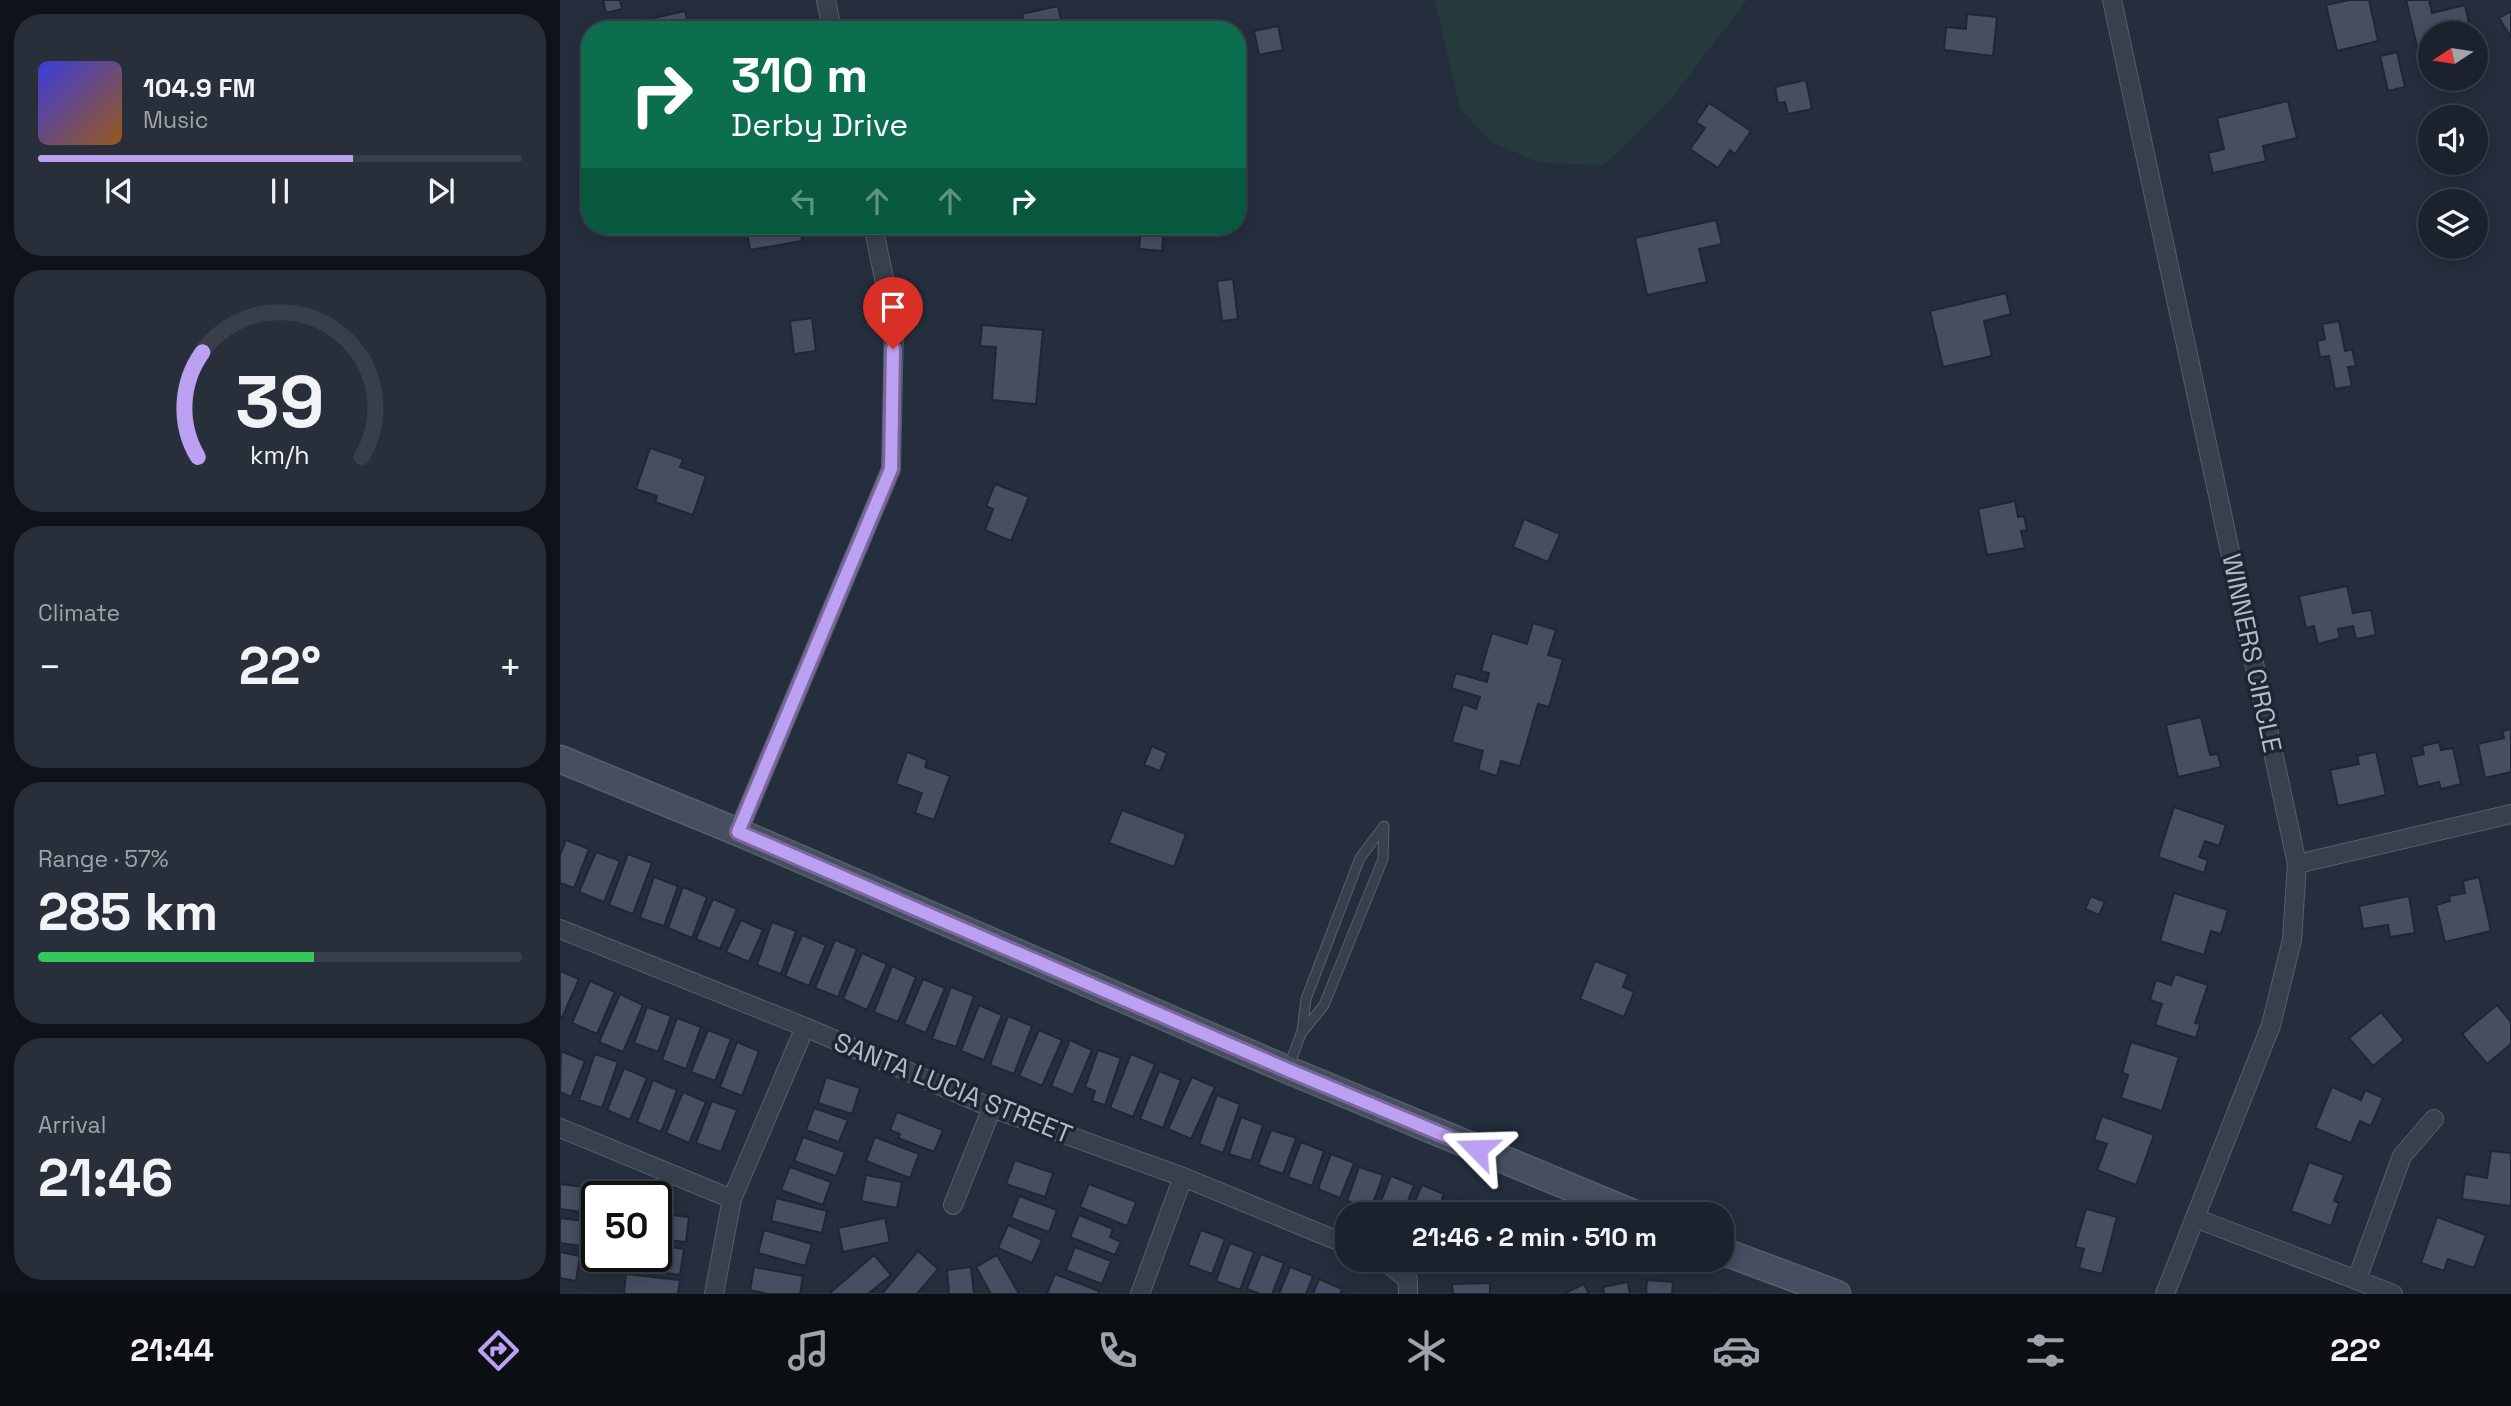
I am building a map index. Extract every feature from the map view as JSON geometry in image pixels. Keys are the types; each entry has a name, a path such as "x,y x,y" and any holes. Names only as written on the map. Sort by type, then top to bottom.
{"main road":[{"path":"560,759 738,832 1288,1070 1606,1202"},
{"path":"1734,1255 1837,1294"}],"street":[{"path":"826,0 830,21"},
{"name":"WINNERS CIRCLE","path":"2112,0 2297,864 2292,940 2271,1026 2165,1294"},
{"path":"738,832 891,469 894,325 875,235"},
{"path":"2297,864 2511,814"},
{"name":"SANTA LUCIA STREET","path":"560,929 805,1027 992,1108 1183,1177 1335,1240"},
{"path":"714,1294 732,1199 805,1027"},
{"path":"953,1205 992,1108"},
{"path":"2357,1279 2402,1156 2434,1119"},
{"path":"560,1128 732,1199"},
{"path":"1140,1294 1183,1177"},
{"path":"2195,1218 2393,1294"},
{"path":"1398,1272 1408,1280 1408,1294"}],"lane":[{"path":"1288,1070 1302,1031 1306,999 1360,858 1384,826 1383,859 1324,1006 1302,1031"}],"green space":[{"path":"1435,0 1747,0 1667,104 1604,165 1540,163 1491,142 1460,108"}],"building":[{"path":"603,0 620,0 622,9 606,13"},
{"path":"2349,0 2369,0 2378,41 2337,51 2326,5"},
{"path":"2406,0 2429,0 2432,13 2465,5 2468,21 2418,21 2418,51"},
{"path":"1058,6 1061,21 1023,21 1022,14"},
{"path":"685,11 688,21 640,21"},
{"path":"2511,11 2511,37 2499,18"},
{"path":"1967,14 1997,17 1993,56 1944,50 1946,27 1966,29"},
{"path":"1278,26 1283,50 1259,55 1254,31"},
{"path":"2397,52 2405,87 2388,91 2380,56"},
{"path":"1806,80 1812,109 1788,114 1785,102 1778,103 1775,87"},
{"path":"2288,101 2297,138 2263,146 2266,161 2213,173 2208,153 2224,149 2217,118"},
{"path":"1709,103 1751,131 1735,154 1730,150 1718,168 1690,149 1705,128 1696,122"},
{"path":"1716,220 1722,244 1699,249 1707,282 1647,295 1635,238"},
{"path":"748,235 801,235 802,241 750,250"},
{"path":"1140,235 1163,235 1162,251 1139,249"},
{"path":"1233,279 1238,319 1222,321 1217,281"},
{"path":"2006,293 2011,314 1984,321 1992,356 1943,367 1930,311"},
{"path":"812,318 816,351 794,354 790,321"},
{"path":"2339,321 2345,351 2352,349 2356,366 2348,367 2352,386 2335,389 2329,356 2320,357 2317,341 2325,339 2322,324"},
{"path":"982,325 1043,330 1036,404 992,400 996,347 980,346"},
{"path":"650,448 683,459 680,467 706,476 693,515 655,502 657,496 636,489"},
{"path":"995,484 1029,497 1011,541 985,530 993,509 986,506"},
{"path":"2015,501 2018,517 2024,516 2027,530 2021,531 2025,548 1987,555 1978,509"},
{"path":"1524,519 1560,534 1548,562 1513,547"},
{"path":"2347,586 2353,613 2371,610 2376,635 2356,639 2353,626 2338,629 2340,638 2318,644 2314,626 2306,628 2299,596"},
{"path":"1533,623 1556,630 1548,655 1563,659 1549,707 1538,704 1520,766 1501,761 1497,776 1478,770 1483,751 1452,742 1463,704 1476,709 1480,697 1451,688 1456,673 1487,682 1489,673 1481,671 1492,633 1527,644"},
{"path":"2201,717 2210,755 2218,754 2221,767 2178,777 2166,725"},
{"path":"2511,729 2511,772 2485,778 2478,744 2504,738 2502,731"},
{"path":"2439,742 2441,750 2453,748 2461,784 2441,789 2439,782 2418,787 2411,757 2424,754 2422,746"},
{"path":"1152,746 1167,753 1160,771 1144,765"},
{"path":"907,752 927,760 925,767 950,776 934,820 915,813 922,793 896,784"},
{"path":"2376,752 2386,795 2338,806 2330,770 2359,764 2357,756"},
{"path":"2174,807 2226,825 2219,846 2205,841 2199,857 2208,860 2204,873 2158,857"},
{"path":"1122,810 1186,834 1174,867 1109,843"},
{"path":"566,840 589,849 574,888 560,883 560,855"},
{"path":"596,852 620,861 604,902 579,892"},
{"path":"628,854 652,863 633,914 609,905"},
{"path":"654,877 678,886 664,926 640,918"},
{"path":"2479,877 2491,931 2445,942 2436,905 2450,901 2449,896 2465,893 2463,881"},
{"path":"683,887 707,897 692,938 668,928"},
{"path":"2174,893 2228,910 2221,934 2211,931 2204,955 2160,941"},
{"path":"2091,896 2105,902 2099,915 2085,909"},
{"path":"2409,896 2415,933 2390,937 2388,925 2363,929 2359,906"},
{"path":"713,899 737,909 720,949 696,939"},
{"path":"741,920 763,930 749,962 726,952"},
{"path":"772,922 796,931 781,974 757,965"},
{"path":"802,935 826,945 809,986 785,976"},
{"path":"835,940 857,949 838,997 815,988"},
{"path":"862,953 887,964 867,1010 843,999"},
{"path":"1595,961 1628,974 1623,987 1634,992 1624,1017 1580,999"},
{"path":"892,966 916,977 898,1022 874,1012"},
{"path":"560,971 579,979 561,1020 560,1020"},
{"path":"2175,974 2208,985 2195,1023 2200,1024 2196,1038 2155,1025 2162,1004 2150,1000 2156,980 2171,985"},
{"path":"923,979 945,988 926,1033 904,1024"},
{"path":"590,981 615,992 597,1034 572,1023"},
{"path":"951,987 974,996 956,1047 932,1039"},
{"path":"620,994 643,1005 623,1052 599,1042"},
{"path":"979,1005 1002,1015 984,1060 961,1051"},
{"path":"2497,1005 2511,1022 2511,1044 2487,1064 2462,1034"},
{"path":"647,1007 671,1016 658,1052 634,1043"},
{"path":"2381,1012 2404,1040 2373,1066 2349,1038"},
{"path":"1008,1016 1032,1026 1014,1074 990,1065"},
{"path":"677,1018 701,1027 686,1069 662,1060"},
{"path":"708,1030 731,1039 715,1081 691,1072"},
{"path":"1039,1030 1062,1040 1042,1086 1019,1076"},
{"path":"1070,1040 1092,1050 1073,1095 1051,1086"},
{"path":"737,1042 759,1051 742,1096 720,1087"},
{"path":"2131,1042 2179,1057 2162,1111 2121,1098 2128,1075 2122,1073"},
{"path":"1098,1050 1121,1058 1105,1105 1092,1101 1095,1091 1085,1087"},
{"path":"561,1051 585,1061 571,1097 560,1092"},
{"path":"595,1054 618,1062 602,1108 579,1100"},
{"path":"1131,1054 1155,1064 1133,1117 1110,1108"},
{"path":"624,1068 647,1078 630,1120 607,1110"},
{"path":"1159,1071 1181,1080 1163,1128 1140,1119"},
{"path":"826,1077 860,1088 852,1114 818,1103"},
{"path":"1192,1077 1215,1087 1191,1139 1168,1129"},
{"path":"653,1080 677,1090 661,1132 637,1122"},
{"path":"2332,1087 2361,1100 2365,1090 2383,1098 2371,1126 2360,1121 2351,1143 2315,1128"},
{"path":"683,1092 706,1102 689,1143 666,1133"},
{"path":"1217,1095 1240,1104 1223,1153 1199,1144"},
{"path":"712,1101 737,1110 721,1152 696,1143"},
{"path":"814,1108 848,1120 839,1142 806,1130"},
{"path":"897,1112 943,1130 934,1152 898,1138 900,1134 890,1130"},
{"path":"2102,1116 2154,1135 2136,1185 2097,1170 2107,1144 2094,1140"},
{"path":"1241,1117 1263,1125 1251,1161 1229,1154"},
{"path":"1271,1130 1296,1138 1283,1174 1258,1165"},
{"path":"803,1137 845,1152 836,1176 794,1161"},
{"path":"875,1137 919,1154 910,1178 866,1161"},
{"path":"1301,1142 1324,1151 1312,1186 1288,1177"},
{"path":"2491,1151 2511,1153 2511,1206 2462,1199 2465,1174 2487,1178"},
{"path":"1331,1154 1354,1163 1340,1198 1318,1189"},
{"path":"1015,1160 1053,1173 1045,1197 1006,1184"},
{"path":"2309,1162 2344,1175 2334,1201 2339,1203 2331,1226 2291,1211"},
{"path":"790,1167 831,1182 823,1205 781,1190"},
{"path":"1359,1167 1383,1175 1373,1202 1347,1201"},
{"path":"866,1175 902,1182 897,1208 861,1201"},
{"path":"1391,1176 1414,1185 1408,1202 1381,1202"},
{"path":"560,1184 581,1187 581,1212 560,1209"},
{"path":"1089,1184 1136,1202 1127,1226 1080,1207"},
{"path":"1422,1185 1444,1194 1441,1202 1414,1202"},
{"path":"1019,1196 1057,1210 1049,1232 1011,1218"},
{"path":"776,1198 827,1211 822,1233 771,1221"},
{"path":"2086,1209 2117,1217 2102,1274 2079,1268 2084,1249 2075,1247"},
{"path":"672,1215 689,1217 686,1242 672,1241"},
{"path":"1079,1215 1113,1229 1110,1237 1121,1242 1115,1255 1070,1237"},
{"path":"2437,1217 2486,1235 2474,1268 2448,1259 2444,1271 2421,1263"},
{"path":"560,1218 581,1221 581,1246 560,1243"},
{"path":"885,1218 890,1242 843,1252 838,1228"},
{"path":"1008,1225 1042,1240 1032,1263 998,1248"},
{"path":"764,1230 812,1244 805,1266 758,1253"},
{"path":"1201,1230 1225,1239 1212,1274 1188,1265"},
{"path":"1230,1243 1254,1252 1240,1290 1216,1281"},
{"path":"672,1247 684,1249 680,1275 660,1272 672,1272"},
{"path":"1075,1247 1111,1261 1102,1284 1066,1270"},
{"path":"918,1251 938,1269 917,1294 882,1294"},
{"path":"560,1252 580,1256 576,1281 560,1278"},
{"path":"1261,1254 1284,1263 1272,1294 1260,1294 1247,1289"},
{"path":"874,1255 891,1275 868,1294 832,1294 831,1292"},
{"path":"997,1255 1019,1294 991,1294 976,1267"},
{"path":"754,1267 803,1276 800,1294 768,1294 750,1290"},
{"path":"971,1267 974,1294 949,1294 947,1270"},
{"path":"1290,1267 1313,1276 1306,1294 1279,1294"},
{"path":"626,1274 680,1280 678,1294 624,1294"},
{"path":"1055,1274 1099,1291 1098,1294 1047,1294"},
{"path":"1319,1279 1342,1289 1340,1294 1313,1294"},
{"path":"1647,1280 1673,1282 1672,1294 1646,1294"},
{"path":"1628,1282 1630,1294 1604,1294 1603,1287"},
{"path":"1490,1283 1490,1294 1453,1294 1452,1284"},
{"path":"1584,1284 1589,1294 1563,1294"}],"route":[{"path":"893,349 891,469 738,832 1477,1149"}]}
